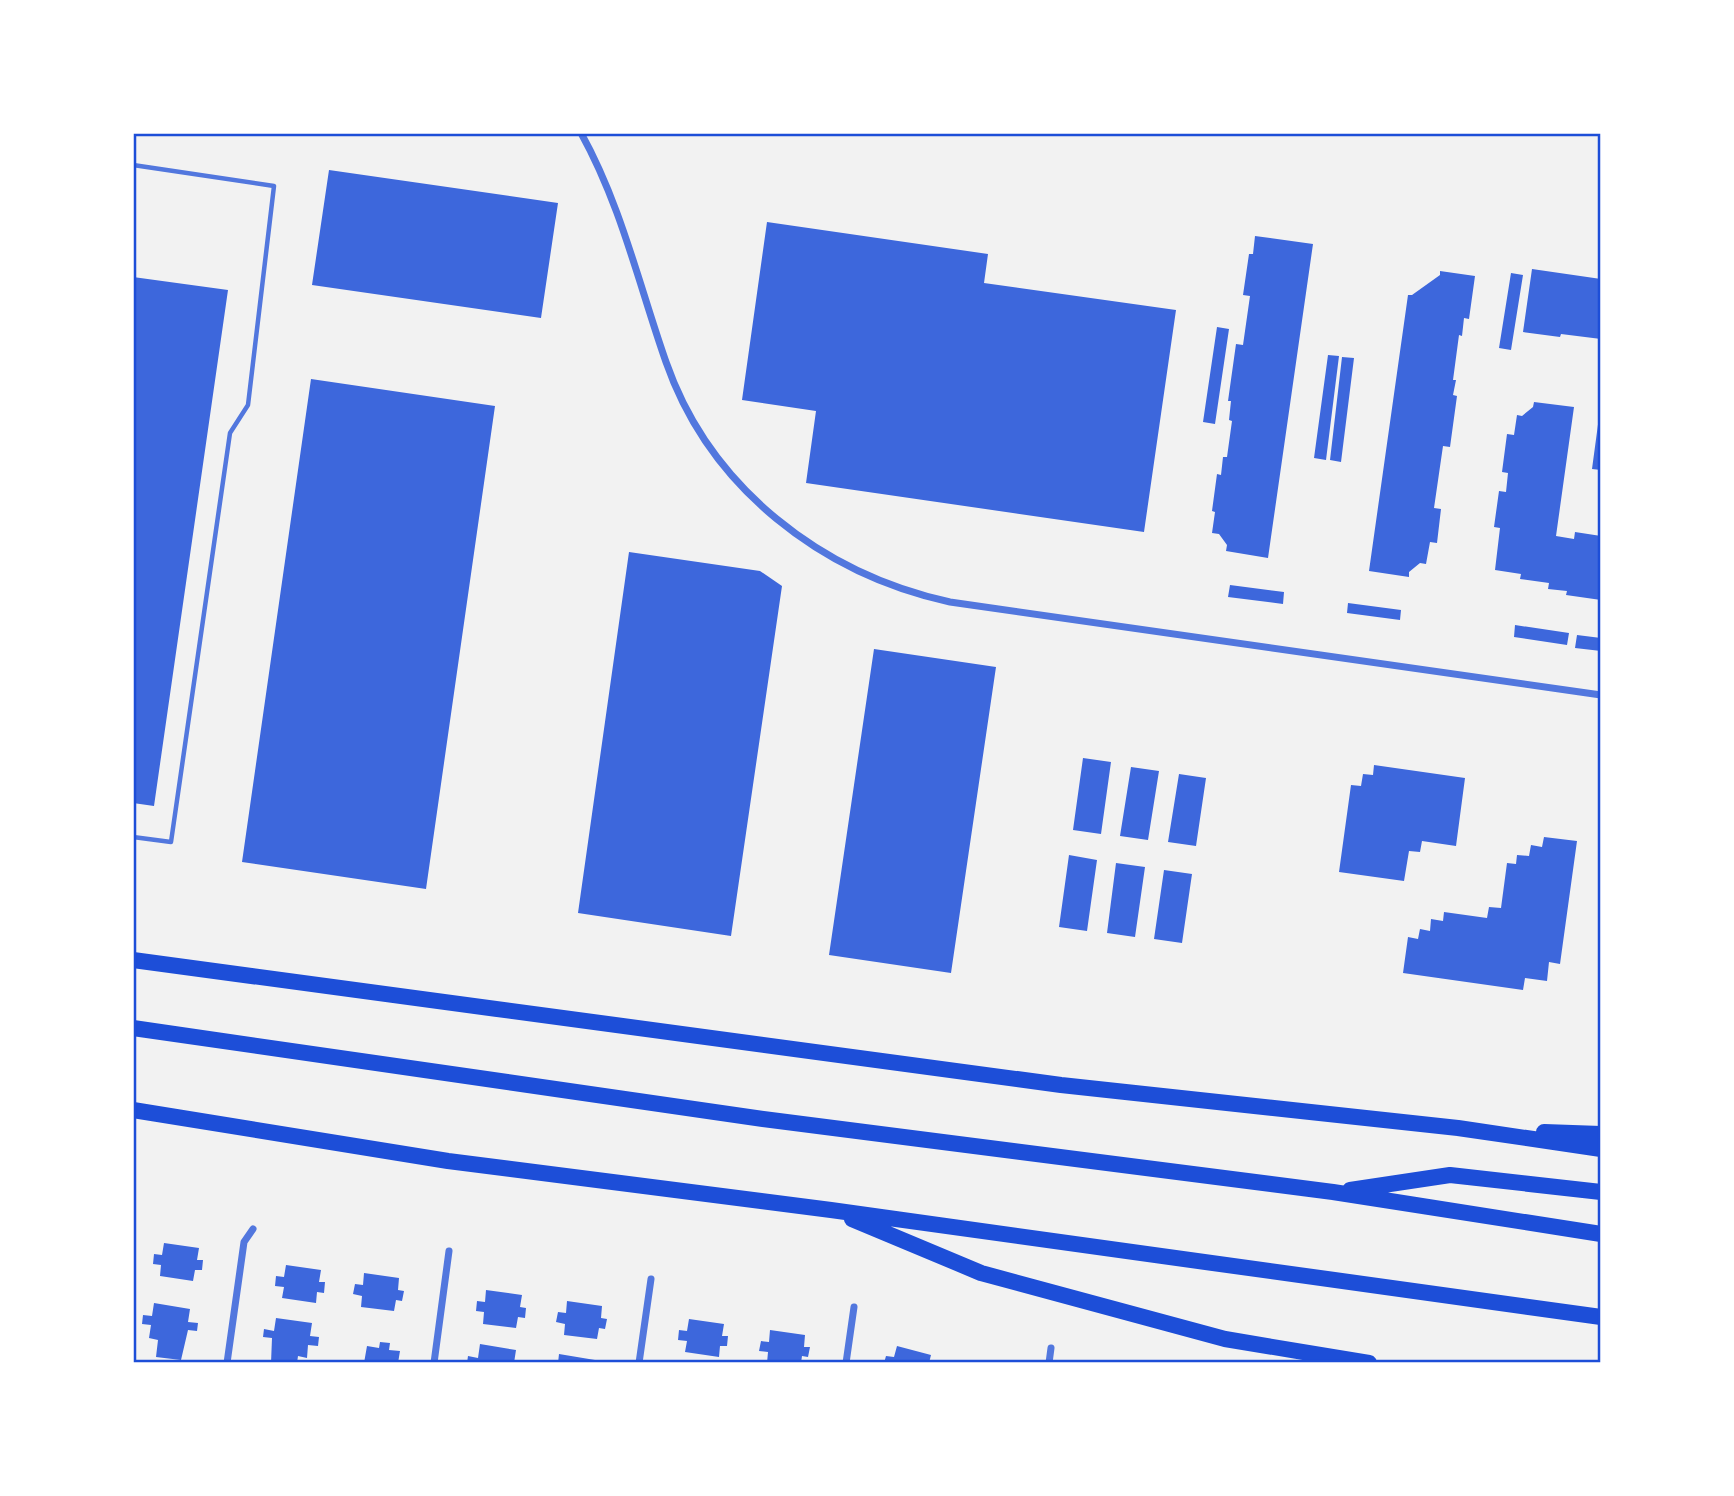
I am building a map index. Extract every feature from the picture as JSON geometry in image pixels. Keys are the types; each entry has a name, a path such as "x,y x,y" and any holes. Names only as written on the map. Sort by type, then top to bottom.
{"highway":[{"path":"133,960 1061,1085 1458,1129 1601,1149"},
{"path":"133,1028 763,1119 1333,1192 1601,1234"},
{"path":"133,1110 448,1161 831,1210 1601,1317"},
{"path":"1458,1129 1601,1134"},
{"path":"1333,1192 1450,1175 1601,1192"},
{"path":"831,1210 981,1273 1226,1339 1368,1363"}],"street":[{"path":"582,133 598,162 615,206 666,364 691,418 741,488 775,519 837,561 877,580 950,602 1601,695"},
{"path":"227,1363 244,1242 253,1229"},
{"path":"434,1363 449,1251"},
{"path":"639,1363 650,1279"},
{"path":"846,1363 854,1307"},
{"path":"1049,1363 1051,1348"}],"lane":[{"path":"133,165 274,186 248,405 230,433 171,842 133,836"}],"building":[{"path":"329,170 558,203 541,318 312,285"},
{"path":"767,222 988,254 984,283 1176,310 1144,532 806,483 816,411 742,400"},
{"path":"1255,236 1313,244 1268,558 1226,551 1227,545 1219,534 1212,533 1217,474 1221,475 1223,457 1227,457 1232,421 1229,420 1231,401 1228,401 1236,344 1243,345 1250,296 1243,295 1249,254 1253,254"},
{"path":"1532,269 1601,279 1601,339 1523,332"},
{"path":"1440,271 1475,276 1469,319 1464,318 1462,336 1459,335 1453,380 1456,380 1453,395 1457,396 1450,447 1443,446 1434,508 1441,509 1437,543 1430,542 1426,564 1420,563 1409,572 1409,577 1369,571 1408,295 1412,295 1440,275"},
{"path":"1511,273 1523,275 1511,350 1499,348"},
{"path":"133,277 228,290 154,806 133,803"},
{"path":"1217,327 1229,329 1215,424 1203,422"},
{"path":"1328,355 1339,356 1326,460 1314,458"},
{"path":"1342,357 1354,358 1341,462 1330,460"},
{"path":"311,379 495,406 426,889 242,862"},
{"path":"1534,402 1574,407 1556,536 1574,539 1575,532 1601,536 1601,600 1566,595 1567,591 1548,589 1549,583 1520,579 1521,574 1495,570 1500,528 1494,527 1499,491 1506,492 1508,473 1502,472 1507,434 1514,435 1517,415 1522,416 1533,407"},
{"path":"1601,417 1601,470 1592,469"},
{"path":"629,552 760,571 782,586 731,936 578,913"},
{"path":"1230,585 1284,592 1283,604 1228,597"},
{"path":"1348,603 1401,610 1400,620 1347,613"},
{"path":"1515,625 1569,633 1567,645 1514,637"},
{"path":"1577,635 1601,638 1601,651 1575,648"},
{"path":"874,649 996,667 951,973 829,955"},
{"path":"1083,758 1111,762 1101,834 1073,830"},
{"path":"1374,765 1465,778 1456,846 1422,841 1420,852 1409,851 1404,881 1339,872 1351,785 1361,786 1363,774 1373,775"},
{"path":"1131,767 1159,771 1148,840 1120,836"},
{"path":"1179,774 1206,778 1196,846 1168,842"},
{"path":"1544,837 1577,841 1560,964 1549,962 1547,981 1525,978 1523,990 1403,973 1408,937 1418,939 1420,929 1430,931 1431,919 1443,921 1444,912 1487,918 1489,907 1501,908 1507,863 1516,864 1517,855 1529,856 1531,845 1542,847"},
{"path":"1069,855 1097,860 1087,931 1059,927"},
{"path":"1116,863 1145,867 1135,937 1107,933"},
{"path":"1164,870 1192,874 1182,943 1154,939"},
{"path":"164,1243 199,1248 197,1260 203,1260 202,1270 195,1270 193,1281 160,1276 161,1265 153,1264 154,1254 162,1255"},
{"path":"286,1265 321,1270 319,1282 325,1282 324,1293 317,1292 316,1303 282,1298 284,1287 275,1286 276,1276 284,1277"},
{"path":"364,1273 399,1278 398,1290 404,1291 402,1301 396,1300 394,1311 361,1307 362,1296 353,1294 355,1284 363,1285"},
{"path":"486,1290 522,1295 520,1307 526,1308 525,1318 518,1317 516,1328 483,1324 484,1312 476,1311 477,1301 485,1302"},
{"path":"567,1301 602,1306 601,1318 607,1319 605,1329 599,1328 597,1339 564,1335 565,1324 556,1322 558,1312 566,1313"},
{"path":"154,1303 190,1309 188,1322 198,1323 197,1331 188,1330 181,1360 156,1357 158,1340 149,1338 151,1325 142,1324 143,1315 152,1316"},
{"path":"276,1318 312,1323 310,1336 319,1337 318,1346 308,1345 307,1358 298,1356 297,1363 271,1363 272,1338 263,1337 264,1329 274,1331"},
{"path":"689,1319 724,1324 722,1336 728,1336 727,1346 720,1346 719,1357 685,1352 687,1341 678,1340 679,1330 687,1331"},
{"path":"770,1330 805,1335 804,1347 810,1347 808,1357 802,1356 801,1363 767,1363 768,1352 759,1351 761,1341 769,1342"},
{"path":"380,1342 390,1343 389,1350 400,1351 398,1363 364,1363 367,1346 379,1348"},
{"path":"480,1344 516,1350 514,1363 467,1363 468,1356 478,1358"},
{"path":"897,1346 931,1355 929,1363 884,1363 886,1356 894,1357"},
{"path":"559,1354 595,1360 595,1363 558,1363"}]}
